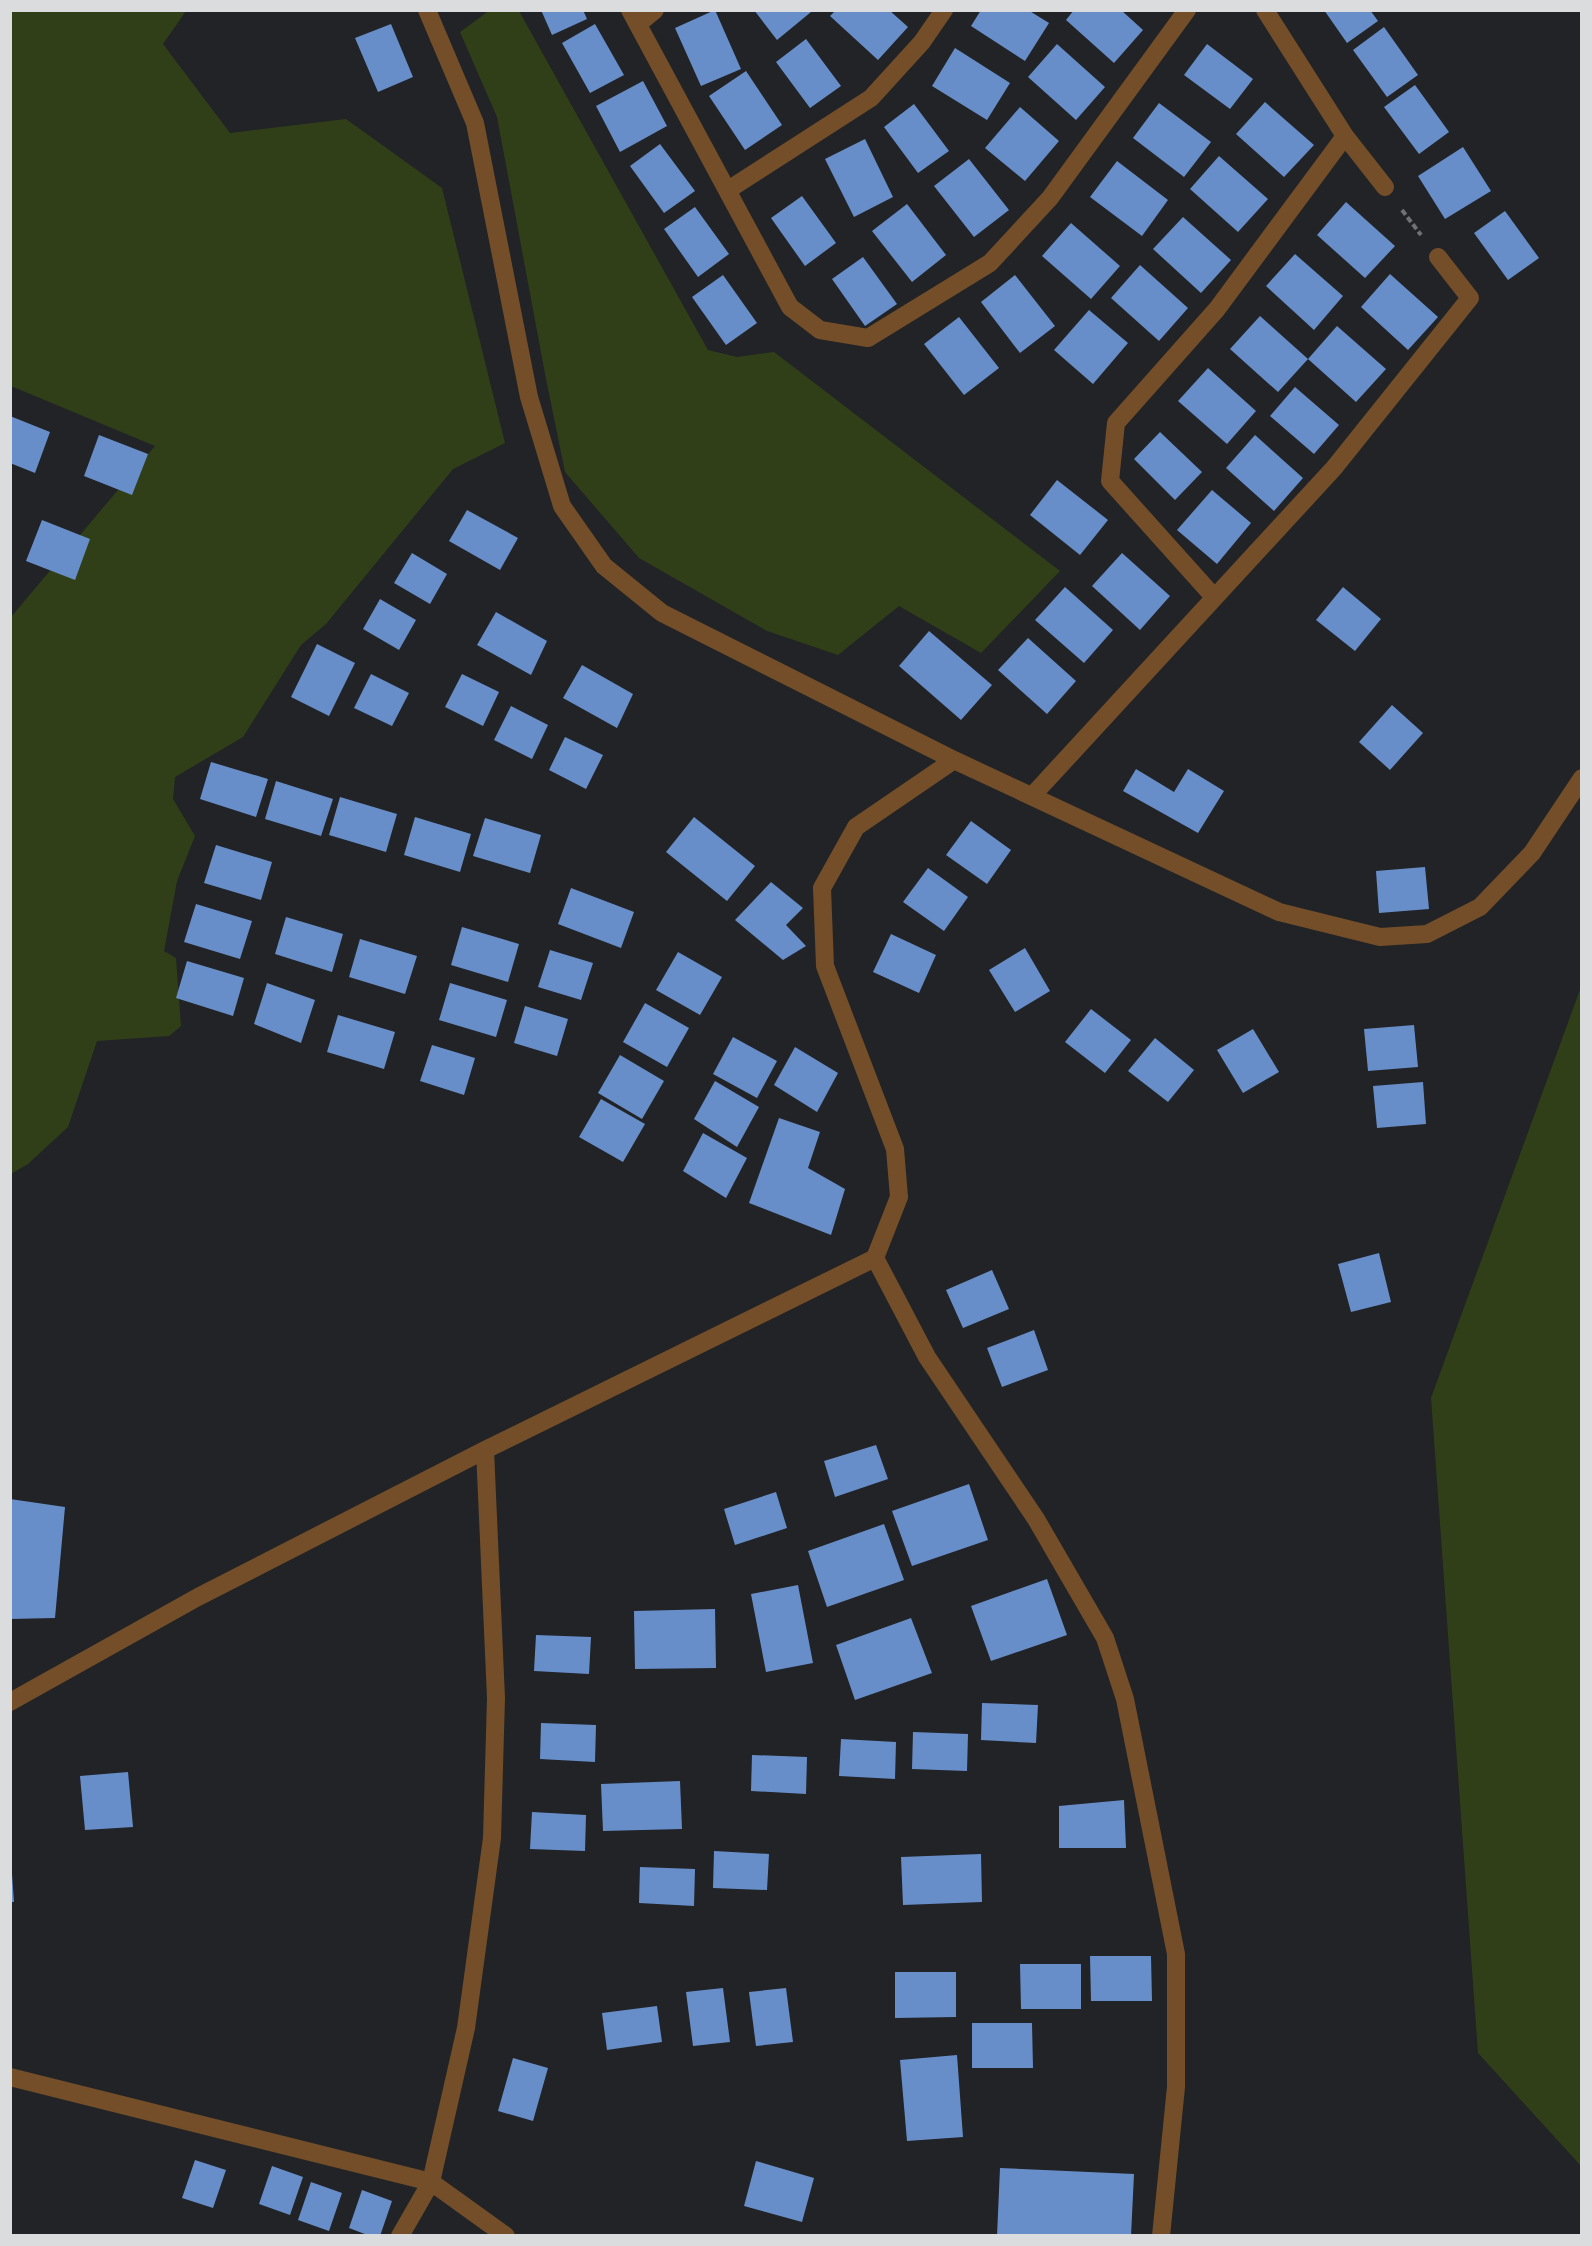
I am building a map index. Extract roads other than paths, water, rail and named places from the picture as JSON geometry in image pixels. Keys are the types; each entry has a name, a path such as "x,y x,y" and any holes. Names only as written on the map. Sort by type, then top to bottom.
{"street":[{"path":"427,10 475,123 529,397 562,506 604,566 662,614 954,760 1279,912 1380,937 1427,934 1480,907 1532,853 1581,778"},
{"path":"655,10 634,17 790,307 820,330 868,338 990,263 1050,198 1187,10"},
{"path":"728,190 871,98 922,42 944,10"},
{"path":"1265,10 1345,136 1385,187"},
{"path":"1214,597 1110,481 1116,423 1217,309 1345,136"},
{"path":"1032,796 1334,468 1470,298 1438,257"},
{"path":"10,1702 198,1596 485,1449 874,1258 899,1197 896,1149 825,966 822,888 856,827 954,760"},
{"path":"874,1258 927,1357 1036,1519 1105,1638 1125,1699 1176,1954 1176,2087 1161,2235"},
{"path":"400,2235 431,2182 466,2028 492,1838 496,1698 485,1449"},
{"path":"10,2077 431,2182 506,2235"}]}
